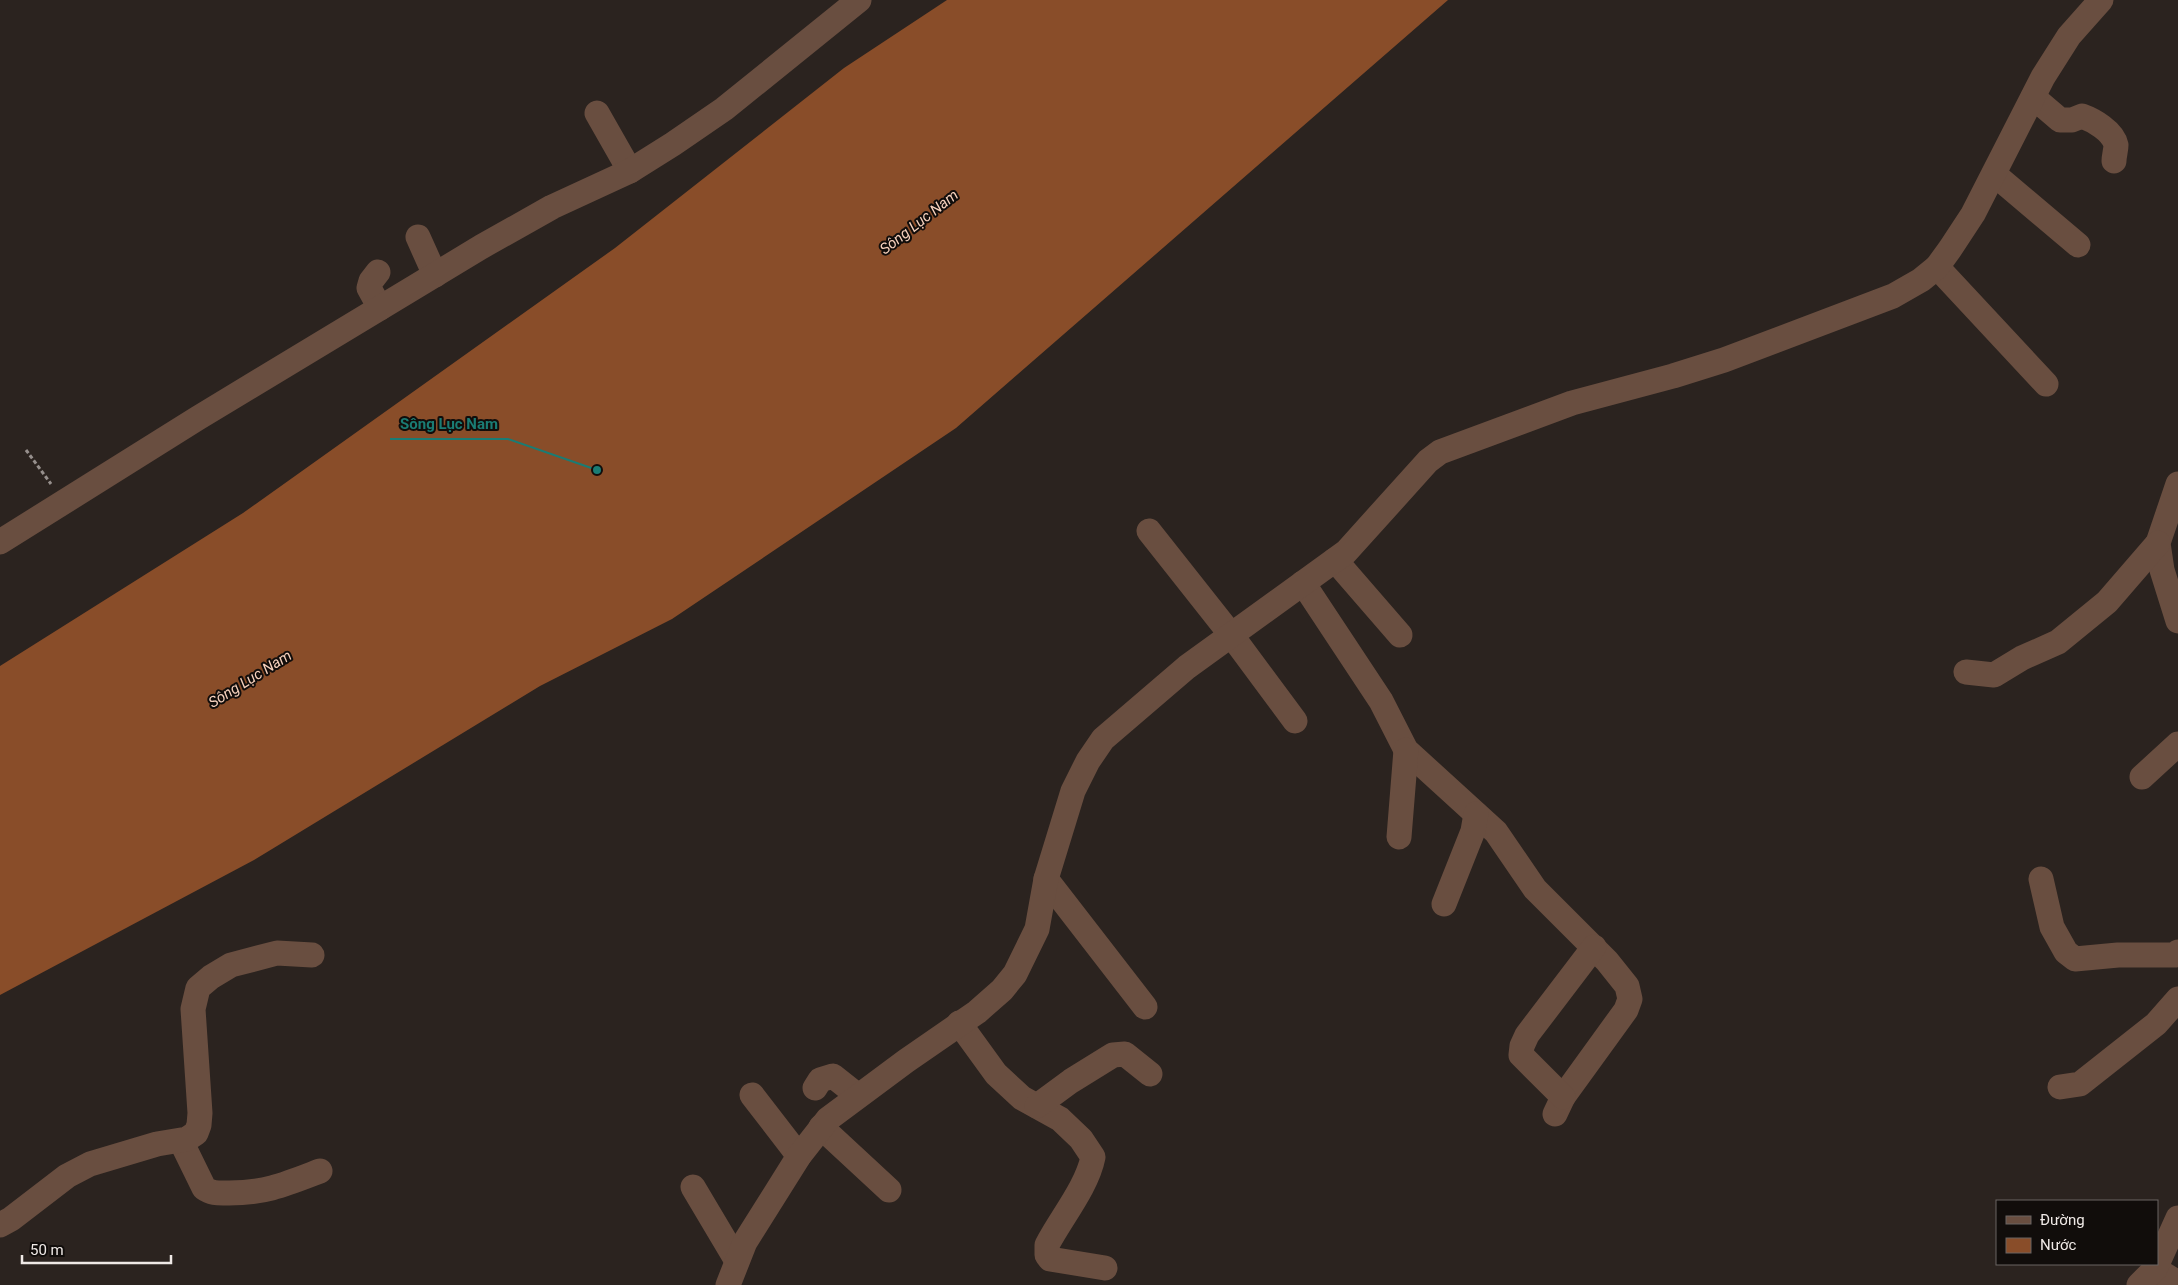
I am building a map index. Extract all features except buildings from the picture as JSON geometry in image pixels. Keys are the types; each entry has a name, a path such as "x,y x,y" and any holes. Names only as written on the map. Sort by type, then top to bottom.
{"street":[{"path":"3,534 65,502 198,418 552,207 630,171 724,109 827,28 859,0"},
{"path":"728,1285 745,1242 799,1156 828,1119 857,1095 959,1023 978,1012 1002,990 1015,974 1037,929 1046,879 1072,791 1102,739 1187,667 1346,552 1428,461 1440,452 1572,403 1673,376 1751,350 1901,292 1921,280 1937,267 1973,214 2043,77 2069,36 2101,0"},
{"path":"2033,97 2060,120 2072,120 2082,116 2101,127 2113,138 2116,146 2114,161"},
{"path":"597,113 630,171"},
{"path":"1994,174 2078,245"},
{"path":"418,237 435,275"},
{"path":"1937,267 2046,384"},
{"path":"378,272 371,281 369,288 380,308"},
{"path":"1966,672 1994,675 2022,658 2058,642 2107,602 2158,543 2178,484"},
{"path":"1149,531 1232,636 1295,721"},
{"path":"2158,543 2162,570 2178,621"},
{"path":"1335,560 1400,635"},
{"path":"1302,583 1381,701 1406,750 1501,838 1535,889 1594,947 1626,986 1630,999 1626,1010 1559,1106 1522,1055 1522,1046 1527,1035 1594,947"},
{"path":"2142,777 2178,744"},
{"path":"1399,837 1406,750"},
{"path":"1444,904 1472,832 1476,814"},
{"path":"1046,879 1145,1007"},
{"path":"2041,879 2052,927 2066,952 2075,959 2118,955 2176,955 2178,952"},
{"path":"0,1224 11,1219 67,1176 90,1164 157,1144 187,1140 196,1133 199,1125 198,1053 193,1009 198,988 211,976 231,964 277,953 312,955"},
{"path":"2060,1087 2080,1084 2156,1024 2178,999"},
{"path":"959,1023 996,1074 1022,1098 1060,1119 1082,1138 1092,1157 1091,1166 1047,1245 1047,1255 1050,1259 1105,1268"},
{"path":"1037,1106 1113,1054 1126,1054 1150,1074"},
{"path":"814,1088 820,1080 833,1076 857,1095"},
{"path":"752,1094 799,1156"},
{"path":"821,1127 889,1190"},
{"path":"181,1141 204,1188 210,1193 254,1193 282,1186 320,1171"},
{"path":"692,1187 737,1261"},
{"path":"2158,1256 2178,1218"},
{"path":"2153,1265 2147,1277 2178,1283"}],"path":[{"path":"26,450 65,502"}],"water":[{"name":"Sông Lục Nam","path":"947,0 1448,0 956,428 672,619 540,686 254,860 0,995 0,666 243,513 615,248 844,68"}],"place":[{"name":"Sông Lục Nam","path":"597,470"}]}
